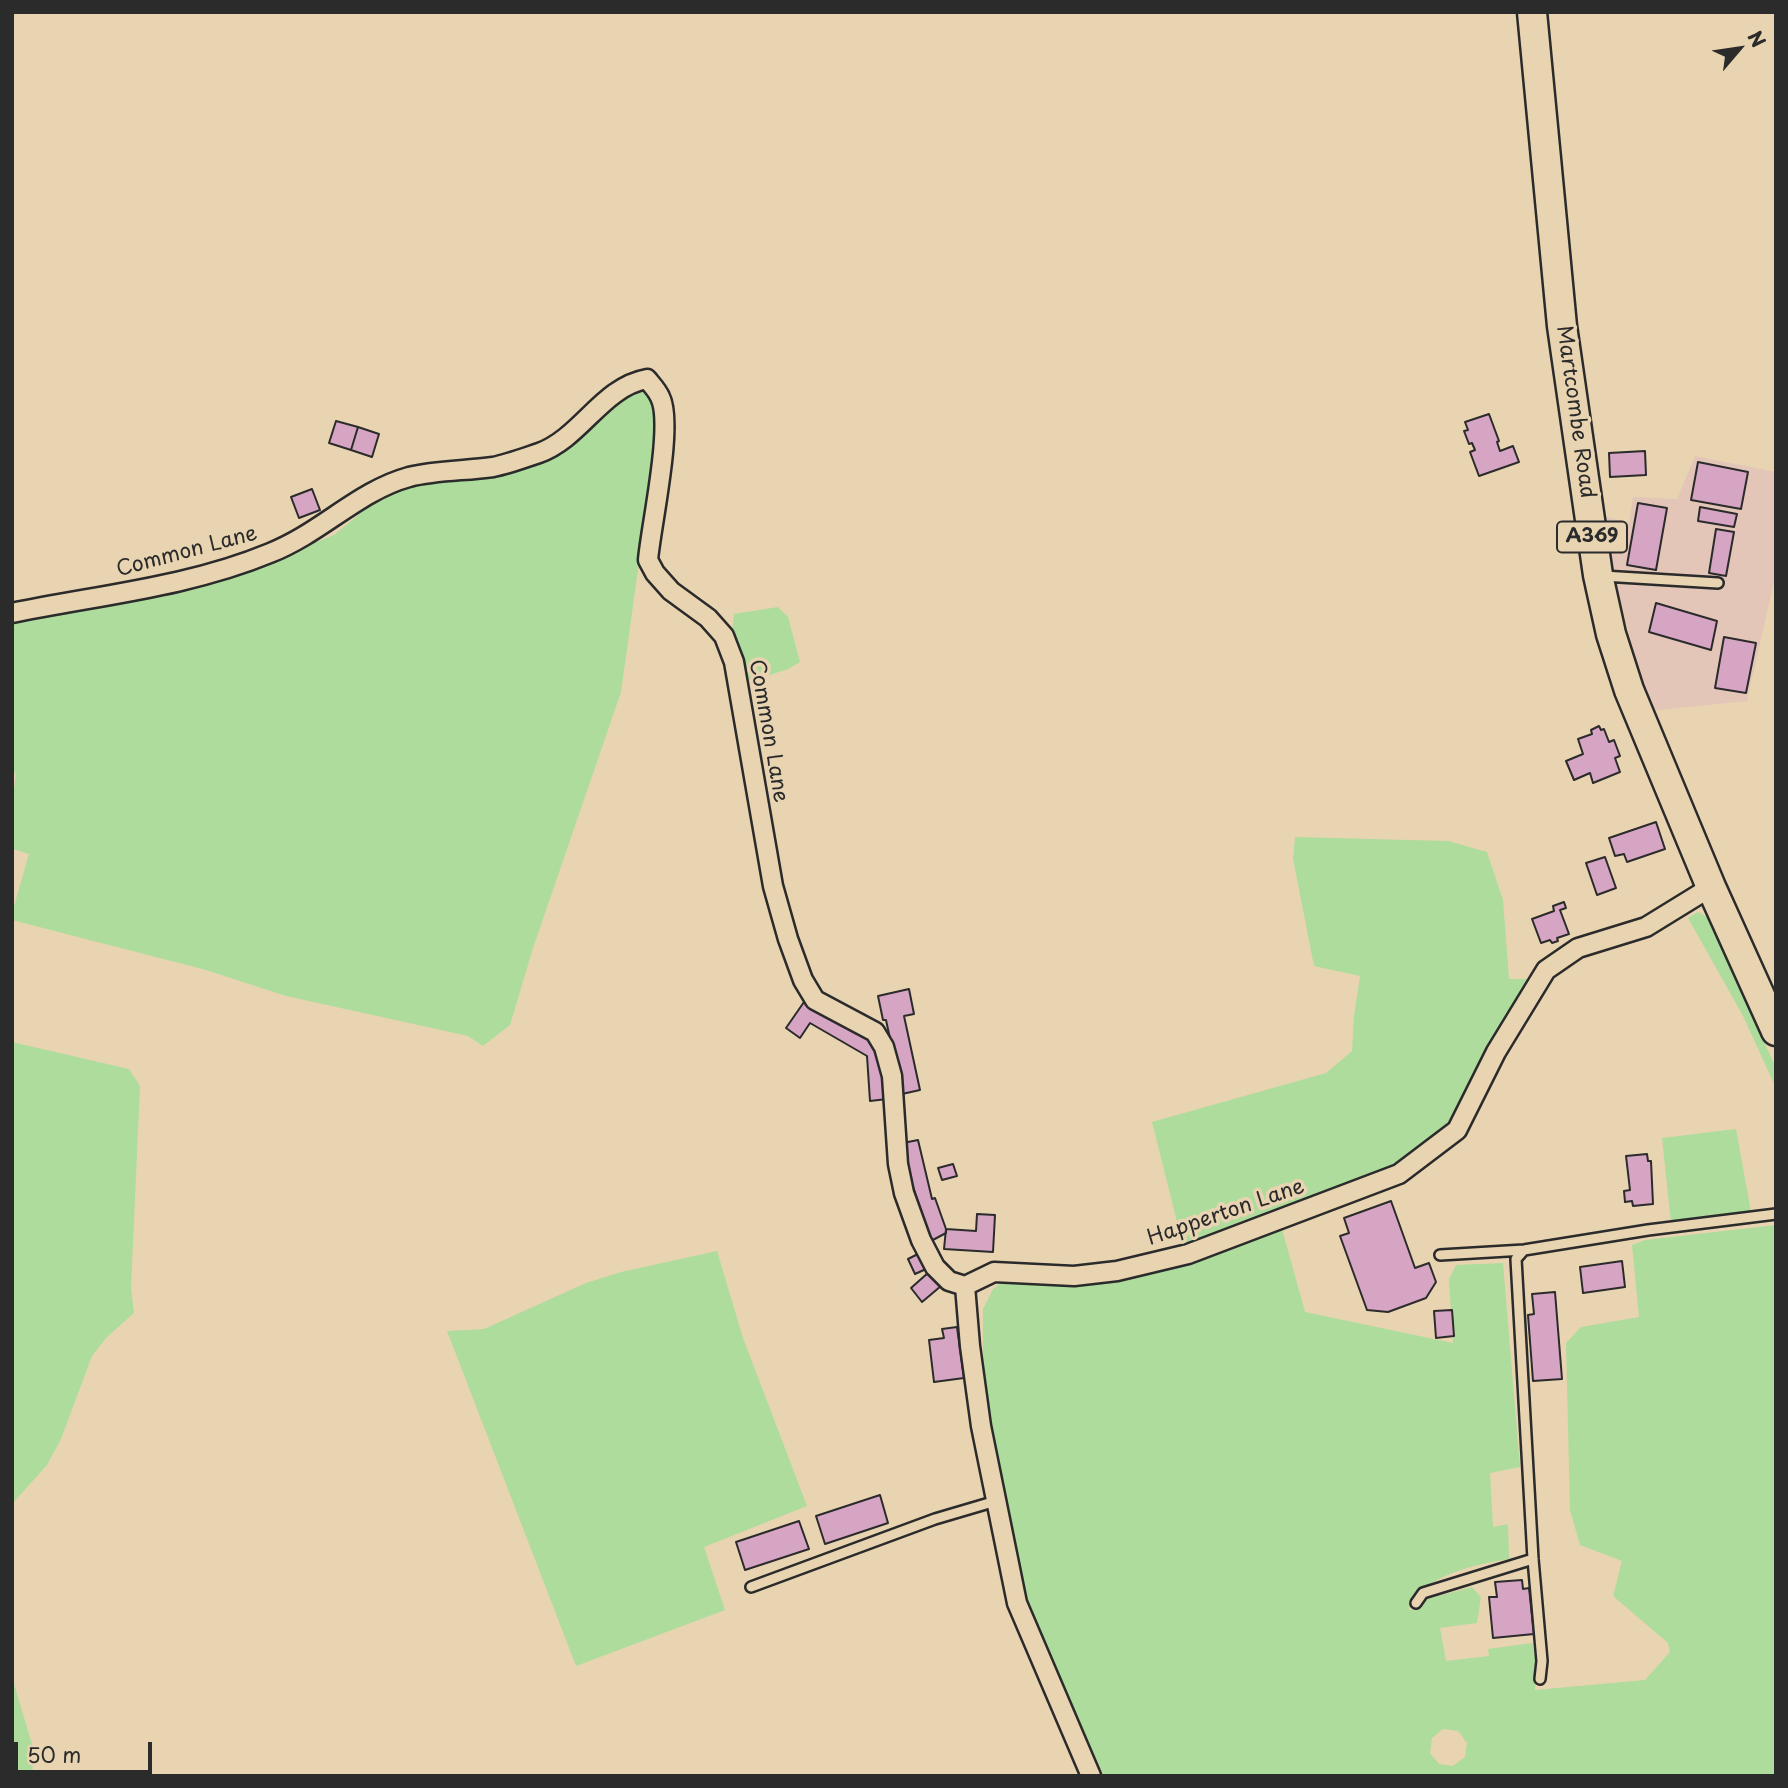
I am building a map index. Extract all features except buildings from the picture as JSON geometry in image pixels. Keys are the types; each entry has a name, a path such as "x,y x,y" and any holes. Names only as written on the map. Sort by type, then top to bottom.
{"main road":[{"name":"Martcombe Road","path":"1532,12 1562,326 1598,575 1611,634 1629,690 1711,887 1776,1031"}],"street":[{"name":"Common Lane","path":"12,613 154,588 266,555 295,543 372,491 409,477 454,469 495,467 543,451 573,430 620,388 634,381 647,379 661,397 664,414 663,448 648,560 655,573 671,591 708,618 724,636 734,662 773,886 803,980 815,1000 875,1032 884,1047 891,1076 898,1164 904,1193 921,1240 935,1267 949,1281 965,1286"},
{"name":"Happerton Lane","path":"965,1286 994,1272 1074,1276 1117,1272 1188,1254 1399,1174 1457,1130 1496,1052 1546,970 1578,948 1646,927 1711,887"},
{"path":"965,1286 979,1413 1017,1603 1091,1776"}],"lane":[{"path":"1598,575 1718,583"},
{"path":"1440,1255 1524,1250 1648,1230 1776,1214"},
{"path":"1524,1250 1516,1259 1533,1559 1542,1661 1540,1679"},
{"path":"751,1587 935,1519 996,1502"},
{"path":"1416,1603 1423,1593 1533,1559"}],"shaded area":[{"path":"1695,456 1776,472 1776,573 1747,701 1650,711 1609,560 1604,516 1629,523 1633,497 1677,499"}],"green space":[{"path":"638,389 651,402 657,433 621,692 533,948 510,1025 483,1046 468,1036 286,996 206,970 12,920 29,854 12,849 12,805 16,773 12,772 12,619 294,551 334,535 380,497 422,481 503,474 542,460 574,440 623,395"},
{"path":"778,607 788,617 800,662 788,669 745,683 732,633 734,614"},
{"path":"1295,837 1448,841 1487,852 1503,900 1509,979 1533,979 1452,1125 1398,1168 1195,1245 1183,1246 1152,1122 1326,1073 1352,1051 1360,976 1314,966 1293,859"},
{"path":"1698,912 1707,917 1776,1068 1776,1088 1743,1016 1688,918"},
{"path":"12,1042 129,1069 140,1086 131,1288 134,1313 107,1337 92,1356 61,1439 47,1465 12,1504"},
{"path":"1736,1129 1751,1212 1671,1223 1662,1138"},
{"path":"1776,1225 1776,1776 1104,1776 1023,1603 983,1373 983,1309 993,1289 1006,1279 1077,1285 1114,1283 1199,1260 1282,1229 1305,1312 1453,1343 1449,1279 1456,1265 1503,1263 1520,1467 1490,1473 1493,1527 1508,1524 1509,1559 1471,1567 1437,1580 1414,1594 1409,1610 1420,1609 1427,1599 1472,1587 1481,1597 1477,1623 1440,1628 1446,1661 1489,1656 1488,1649 1532,1643 1537,1666 1535,1690 1645,1680 1670,1652 1668,1643 1613,1596 1622,1561 1580,1545 1570,1510 1566,1343 1581,1327 1639,1317 1632,1245 1645,1240","holes":["1443,1729 1458,1731 1467,1743 1465,1757 1453,1766 1439,1764 1430,1753 1432,1738"]},
{"path":"717,1251 743,1338 807,1506 704,1547 725,1610 576,1666 447,1331 484,1329 586,1283 621,1272"},
{"path":"12,1677 34,1751 32,1776 12,1776"}]}
